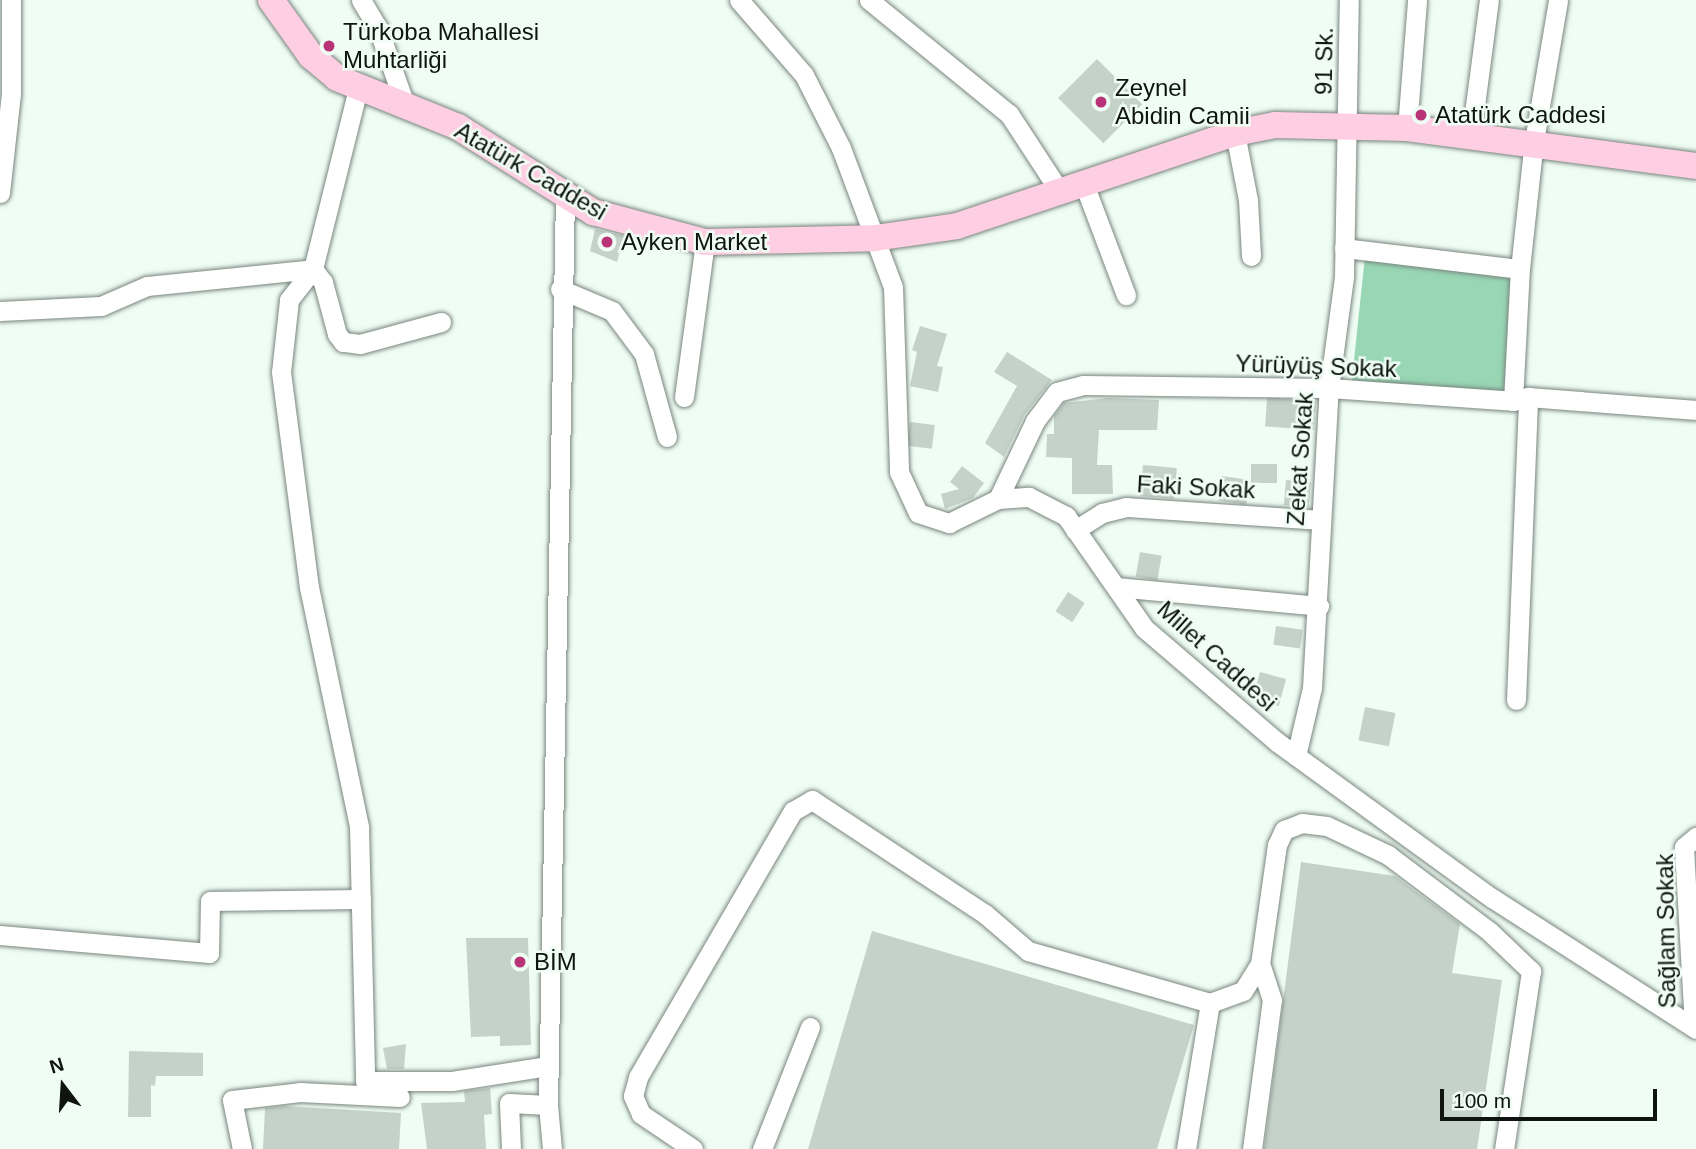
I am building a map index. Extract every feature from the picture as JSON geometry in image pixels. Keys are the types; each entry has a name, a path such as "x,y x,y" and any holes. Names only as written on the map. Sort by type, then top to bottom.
{"main road":[{"name":"Atatürk Caddesi","path":"271,0 311,56 337,78 458,127 593,212 705,242 875,238 957,226 1235,133 1287,124 1347,123 1534,141 1696,166"}],"street":[{"path":"0,193 11,94 11,0"},
{"path":"361,0 379,28 407,108"},
{"name":"Millet Caddesi","path":"739,0 804,75 841,148 893,287 899,472 918,513 949,523 998,499 1029,497 1066,516 1144,628 1296,756 1492,898 1695,1028"},
{"path":"869,0 1009,114 1072,188 1126,295"},
{"name":"91 Sk.","path":"1347,123 1349,0"},
{"path":"1407,128 1417,0"},
{"path":"1471,136 1489,0"},
{"path":"1516,700 1521,399 1520,269 1534,141 1558,0"},
{"path":"358,88 313,270 289,300 281,372 309,587 359,827 365,1081 452,1082 548,1066"},
{"name":"Zekat Sokak","path":"1296,756 1312,688 1329,388 1344,248 1347,123"},
{"path":"1235,133 1248,200 1251,257"},
{"path":"552,1149 548,1066 560,289 565,194"},
{"path":"684,397 705,242"},
{"path":"1344,248 1520,269"},
{"path":"0,311 101,306 147,286 313,270"},
{"path":"313,270 323,282 337,334 344,342 359,344 441,322"},
{"path":"560,289 612,311 644,354 667,437"},
{"name":"Yürüyüş Sokak","path":"998,499 1035,421 1057,392 1083,385 1329,388 1696,410"},
{"name":"Faki Sokak","path":"1075,530 1102,513 1126,507 1320,520"},
{"path":"1115,587 1318,606"},
{"path":"693,1149 641,1114 633,1096 638,1077 802,802 812,800 825,806 985,914 1028,951 1210,1003 1243,991 1260,964 1276,845 1284,830 1302,823 1327,826 1388,855 1480,924 1531,971 1504,1149"},
{"name":"Sağlam Sokak","path":"1695,1028 1684,847 1696,837"},
{"path":"0,935 208,953 210,901 361,899"},
{"path":"1252,1149 1272,1000 1260,964"},
{"path":"1186,1149 1210,1003"},
{"path":"762,1149 810,1027"},
{"path":"242,1149 232,1100 300,1092 400,1097"},
{"path":"511,1149 509,1103 548,1105"}],"green space":[{"path":"1365,256 1517,272 1504,398 1352,382"}],"building":[{"name":"Zeynel Abidin Camii","path":"1097,59 1142,104 1103,143 1058,98"},
{"name":"Ayken Market","path":"595,229 624,236 617,262 590,251"},
{"path":"920,326 947,334 937,366 943,367 938,392 910,386 917,352 912,350"},
{"path":"1007,352 1052,380 1025,414 1004,457 985,443 1017,386 994,372"},
{"path":"1108,398 1159,400 1157,430 1099,430 1097,465 1112,465 1113,494 1072,494 1072,458 1046,457 1047,434 1054,434 1054,416 1064,403"},
{"path":"1267,398 1316,401 1314,430 1265,427"},
{"path":"910,422 935,425 932,449 907,446"},
{"path":"1251,464 1277,464 1277,483 1251,483"},
{"path":"1143,465 1177,468 1174,499 1140,496"},
{"path":"962,466 984,483 973,498 945,509 941,494 959,489 950,482"},
{"path":"1222,476 1250,480 1246,505 1219,501"},
{"path":"1286,480 1311,482 1309,507 1284,505"},
{"path":"1140,552 1162,556 1157,580 1136,577"},
{"path":"1068,592 1085,603 1072,622 1055,611"},
{"path":"1276,626 1303,630 1300,649 1273,645"},
{"path":"1260,672 1286,679 1279,706 1253,699"},
{"path":"1365,707 1395,713 1389,746 1359,740"},
{"path":"1301,862 1395,876 1460,924 1452,973 1502,980 1477,1149 1264,1149"},
{"path":"872,931 1194,1025 1157,1149 808,1149"},
{"path":"466,938 528,938 531,1045 500,1046 500,1036 471,1037"},
{"path":"406,1044 404,1069 387,1069 383,1048"},
{"path":"129,1051 203,1053 203,1076 156,1076 155,1086 151,1085 151,1117 128,1117"},
{"path":"490,1088 492,1114 484,1115 486,1149 427,1149 421,1103 465,1102 464,1091"},
{"path":"284,1106 401,1113 399,1149 263,1149 265,1108"}],"place":[{"name":"Türkoba Mahallesi Muhtarliği","path":"329,46"},
{"name":"Zeynel Abidin Camii","path":"1101,102"},
{"name":"Atatürk Caddesi","path":"1421,115"},
{"name":"Ayken Market","path":"607,242"},
{"name":"BİM","path":"520,962"}]}
